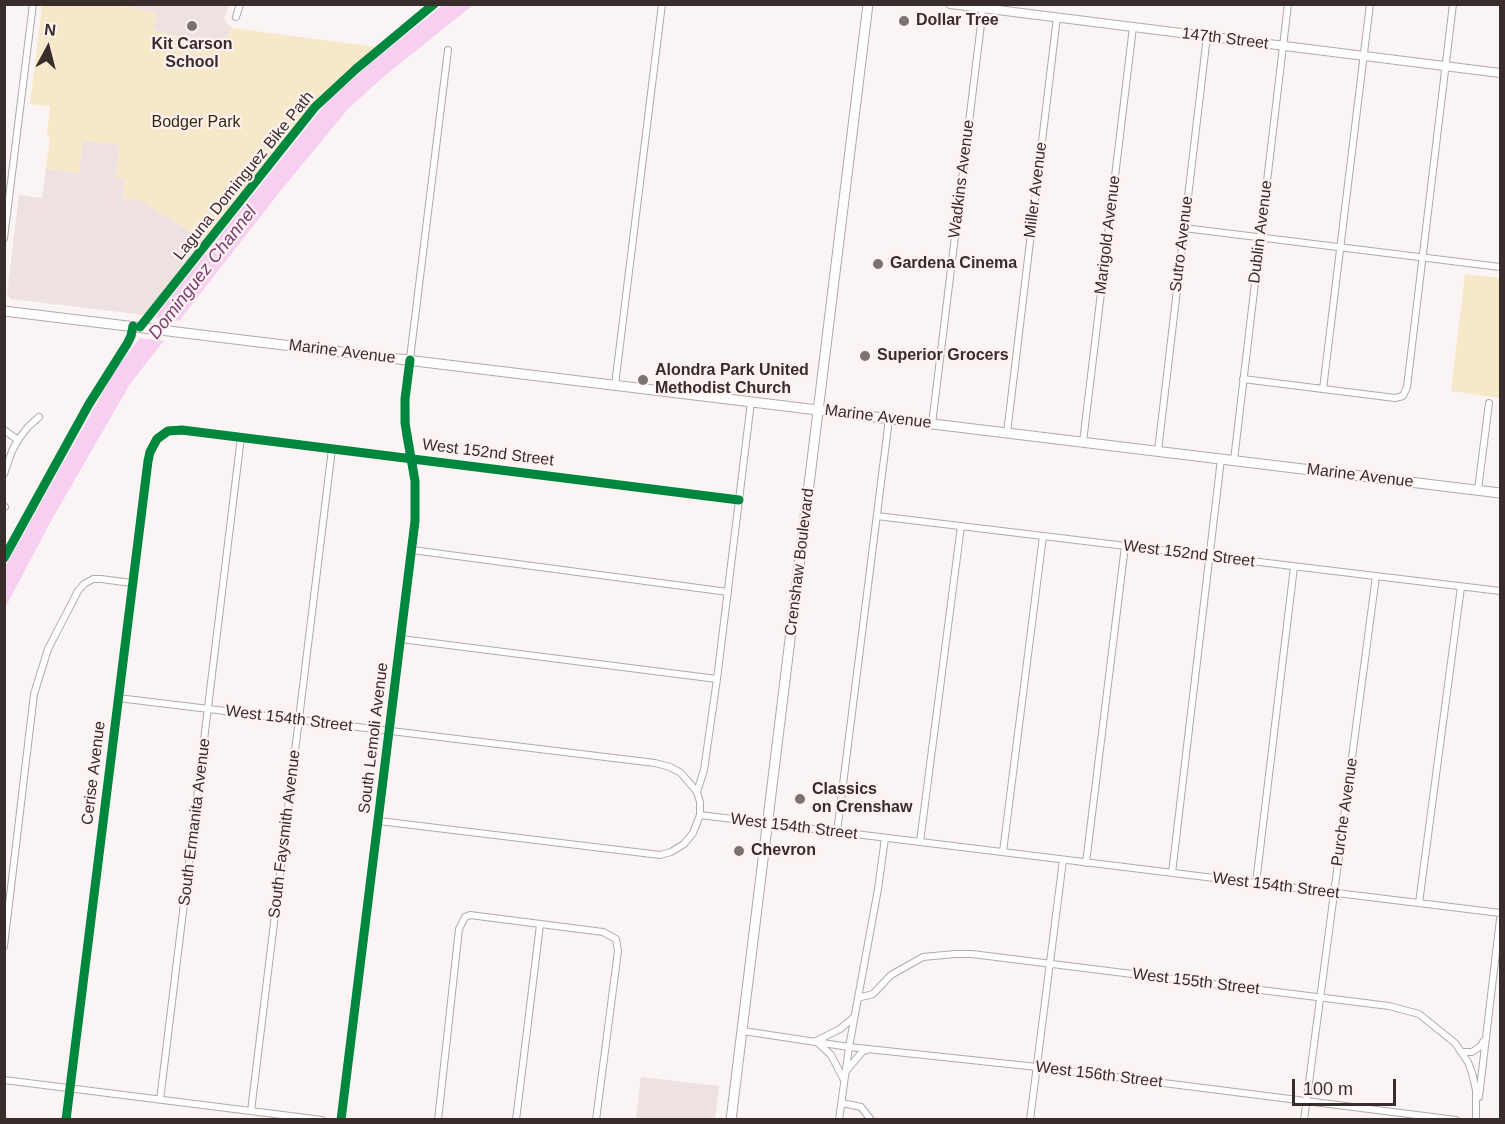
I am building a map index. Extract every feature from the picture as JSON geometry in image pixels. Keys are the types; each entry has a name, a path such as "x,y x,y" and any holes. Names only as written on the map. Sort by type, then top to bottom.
{"main road":[{"name":"Crenshaw Boulevard","path":"731,1119 868,4"},
{"name":"Marine Avenue","path":"4,310 1500,493"}],"street":[{"path":"4,238 33,4"},
{"path":"237,17 240,4"},
{"path":"615,385 662,4"},
{"name":"147th Street","path":"950,4 981,6 1500,73"},
{"name":"Dublin Avenue","path":"1234,460 1288,4"},
{"path":"1323,388 1370,4"},
{"path":"1243,379 1395,398 1403,396 1407,387 1453,4"},
{"name":"Wadkins Avenue","path":"932,424 982,16 981,6"},
{"name":"Miller Avenue","path":"1007,433 1057,17"},
{"name":"Marigold Avenue","path":"1083,442 1132,27"},
{"name":"Sutro Avenue","path":"1158,451 1207,36"},
{"name":"South Lemoli Avenue","path":"341,1119 412,550 416,507 415,481 406,435 405,411 448,51"},
{"path":"1184,228 1500,267"},
{"path":"379,821 660,855 671,852 684,844 693,833 700,815 697,792 704,770 717,679 751,402"},
{"path":"1478,490 1489,403"},
{"path":"4,474 18,440 39,417"},
{"path":"837,832 889,419"},
{"path":"4,430 18,440"},
{"name":"West 152nd Street","path":"162,434 182,430 739,500"},
{"name":"Cerise Avenue","path":"66,1119 148,460 153,444 162,434"},
{"name":"South Ermanita Avenue","path":"160,1100 241,437"},
{"name":"South Faysmith Avenue","path":"251,1111 332,449"},
{"path":"1172,873 1221,459"},
{"name":"West 152nd Street","path":"878,516 1500,591"},
{"path":"920,842 961,526"},
{"path":"1003,852 1043,536"},
{"path":"1086,862 1125,546"},
{"path":"412,550 728,592"},
{"path":"1256,883 1294,567"},
{"name":"Purche Avenue","path":"1304,1119 1376,576"},
{"path":"4,946 34,694 48,649 78,591 84,584 93,579 132,583"},
{"path":"1419,903 1461,587"},
{"path":"401,639 717,679"},
{"name":"West 154th Street","path":"118,698 655,763 681,773 697,792"},
{"name":"West 154th Street","path":"700,815 1500,913"},
{"path":"839,1119 885,838"},
{"path":"1030,1119 1063,860"},
{"path":"438,1119 459,929 465,917 470,915 603,932 616,939 618,951 596,1119"},
{"path":"1476,1119 1500,919"},
{"path":"516,1119 540,925"},
{"name":"West 155th Street","path":"858,998 873,994 891,975 923,957 937,954 972,954 1389,1006 1419,1014 1446,1034 1461,1052 1468,1062 1474,1081 1476,1119"},
{"path":"844,1081 835,1061 816,1041 840,1029 855,1017"},
{"name":"West 156th Street","path":"743,1031 849,1047 1037,1067 1456,1119"},
{"path":"1461,1052 1472,1052 1481,1047 1486,1036"},
{"path":"846,1071 862,1052 870,1049"},
{"path":"4,1080 322,1119"},
{"path":"842,1103 861,1107 871,1119"}],"shaded area":[{"name":"Kit Carson School","path":"122,5 229,5 224,18 232,28 222,48 153,30 157,14"},
{"path":"83,140 120,145 116,177 125,179 123,198 140,200 205,240 145,315 11,299 7,294 19,195 42,198 46,168 79,173"},
{"path":"641,1077 719,1086 715,1119 636,1119"}],"green space":[{"name":"Bodger Park","path":"42,5 122,5 157,14 153,30 222,48 232,28 377,47 315,102 205,240 140,200 123,198 125,179 116,178 120,145 83,140 79,173 46,168 50,137 47,136 50,106 30,104"},
{"path":"1465,274 1500,278 1500,398 1451,391"}],"water":[{"name":"Dominguez Channel","path":"443,5 473,5 382,78 347,110 278,194 130,384 52,519 5,608 5,567 113,374 162,308 327,102 378,57"}],"pier":[{"path":"153,318 182,322 166,341 137,338"}],"cycle path":[{"name":"Laguna Dominguez Bike Path","path":"140,327 315,107 356,69 434,4"},
{"path":"4,558 89,404 127,344 133,326"},
{"path":"341,1120 415,521 415,481 405,423 405,399 410,360"},
{"path":"66,1120 148,461 157,439 168,431 182,430 739,500"}],"place":[{"name":"Dollar Tree","path":"904,21"},
{"name":"Kit Carson School","path":"192,26"},
{"name":"Gardena Cinema","path":"878,264"},
{"name":"Superior Grocers","path":"865,356"},
{"name":"Alondra Park United Methodist Church","path":"643,380"},
{"name":"Classics on Crenshaw","path":"800,799"},
{"name":"Chevron","path":"739,851"}]}
